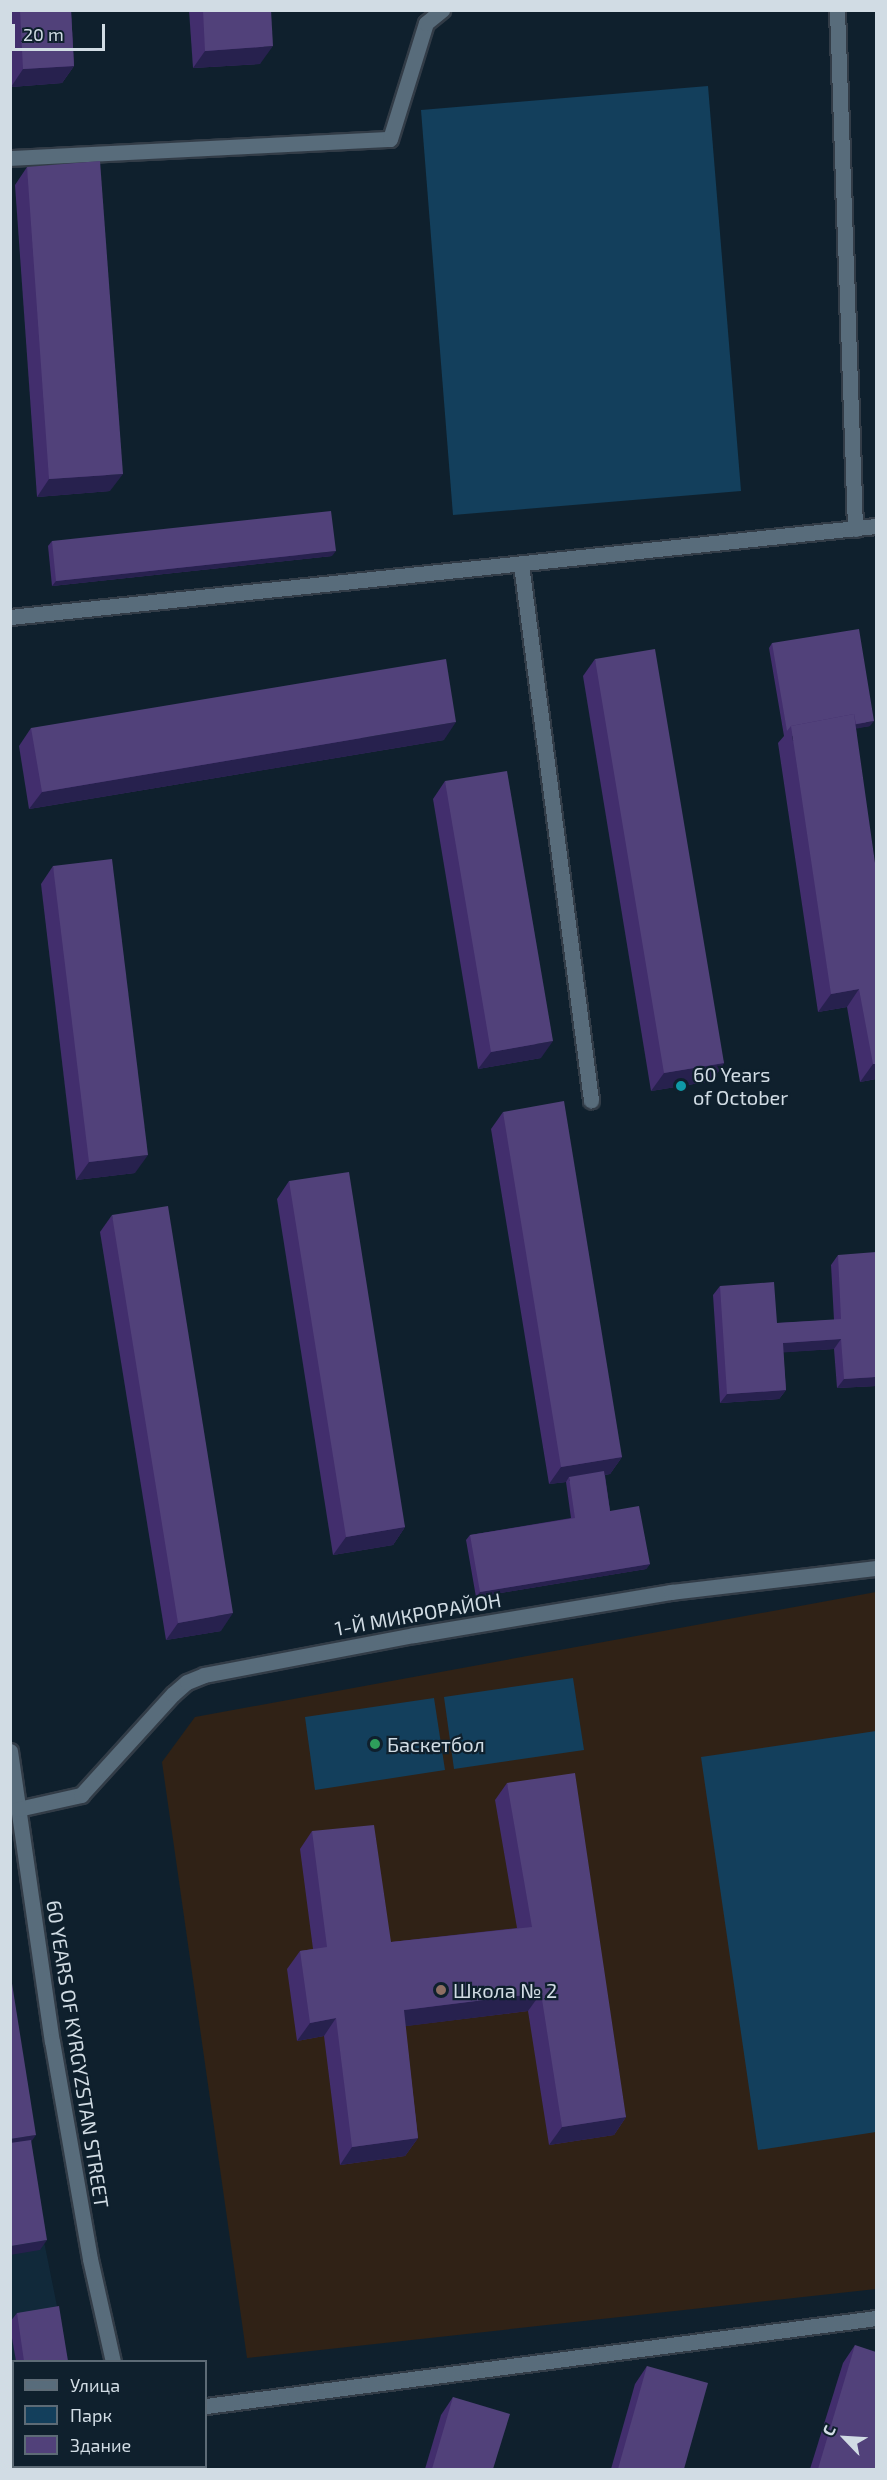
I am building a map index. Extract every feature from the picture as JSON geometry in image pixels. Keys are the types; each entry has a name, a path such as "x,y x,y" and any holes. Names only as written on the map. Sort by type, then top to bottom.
{"street":[{"path":"10,158 390,140 426,23 442,10"},
{"path":"837,10 855,529"},
{"path":"10,617 876,526"},
{"path":"521,564 591,1100"},
{"name":"1-Й МИКРОРАЙОН","path":"18,1809 81,1795 173,1694 187,1682 204,1675 414,1635 670,1592 876,1568"},
{"name":"60 YEARS OF KYRGYZSTAN STREET","path":"10,1751 56,2064 90,2259 113,2360"},
{"path":"207,2406 876,2318"}],"shaded area":[{"path":"876,1592 876,2289 247,2358 162,1762 195,1717"},
{"path":"10,2072 68,2360 12,2360 12,2468 90,2469 11,2469"}],"green space":[{"path":"708,86 741,491 453,515 421,110"},
{"name":"Баскетбол","path":"573,1678 584,1750 454,1769 444,1697"},
{"name":"Баскетбол","path":"434,1698 445,1770 315,1790 305,1717"},
{"path":"876,1731 876,2132 758,2150 701,1757"}],"building":[{"path":"20,10 71,10 74,66 23,69"},
{"path":"203,10 271,10 273,46 205,51"},
{"path":"100,161 123,474 49,479 27,167"},
{"path":"331,511 336,551 56,581 52,541"},
{"path":"859,629 874,721 856,724 854,714 791,726 787,731 772,643"},
{"path":"655,649 724,1063 664,1073 595,659"},
{"path":"446,659 456,722 42,792 31,728"},
{"path":"854,714 876,870 876,1064 873,1064 859,989 831,994 791,726"},
{"path":"507,771 553,1041 491,1052 445,781"},
{"path":"112,859 148,1155 89,1162 53,866"},
{"path":"564,1101 622,1457 561,1467 503,1112"},
{"path":"349,1172 405,1527 346,1537 289,1181"},
{"path":"168,1206 233,1613 178,1623 112,1215"},
{"path":"876,1252 876,1377 844,1379 841,1339 783,1343 786,1390 727,1394 720,1286 774,1282 777,1323 841,1319 838,1255"},
{"path":"604,1471 610,1511 639,1506 650,1564 480,1592 470,1535 575,1518 569,1477"},
{"name":"Школа № 2","path":"575,1773 626,2117 562,2127 541,1993 404,2010 418,2138 352,2147 336,2018 310,2023 300,1951 327,1947 312,1831 374,1825 391,1942 532,1927 507,1783"},
{"path":"10,1971 36,2135 10,2139"},
{"path":"31,2140 47,2240 11,2246 10,2143"},
{"path":"59,2306 68,2360 24,2360 17,2313"},
{"path":"855,2345 876,2352 876,2469 818,2469"},
{"path":"647,2366 708,2383 684,2469 618,2469"},
{"path":"453,2397 510,2414 493,2469 432,2469"},
{"path":"42,2468 86,2468 86,2469"}],"place":[{"name":"60 Years of October","path":"681,1086"},
{"name":"Баскетбол","path":"375,1744"},
{"name":"Школа № 2","path":"441,1990"}]}
